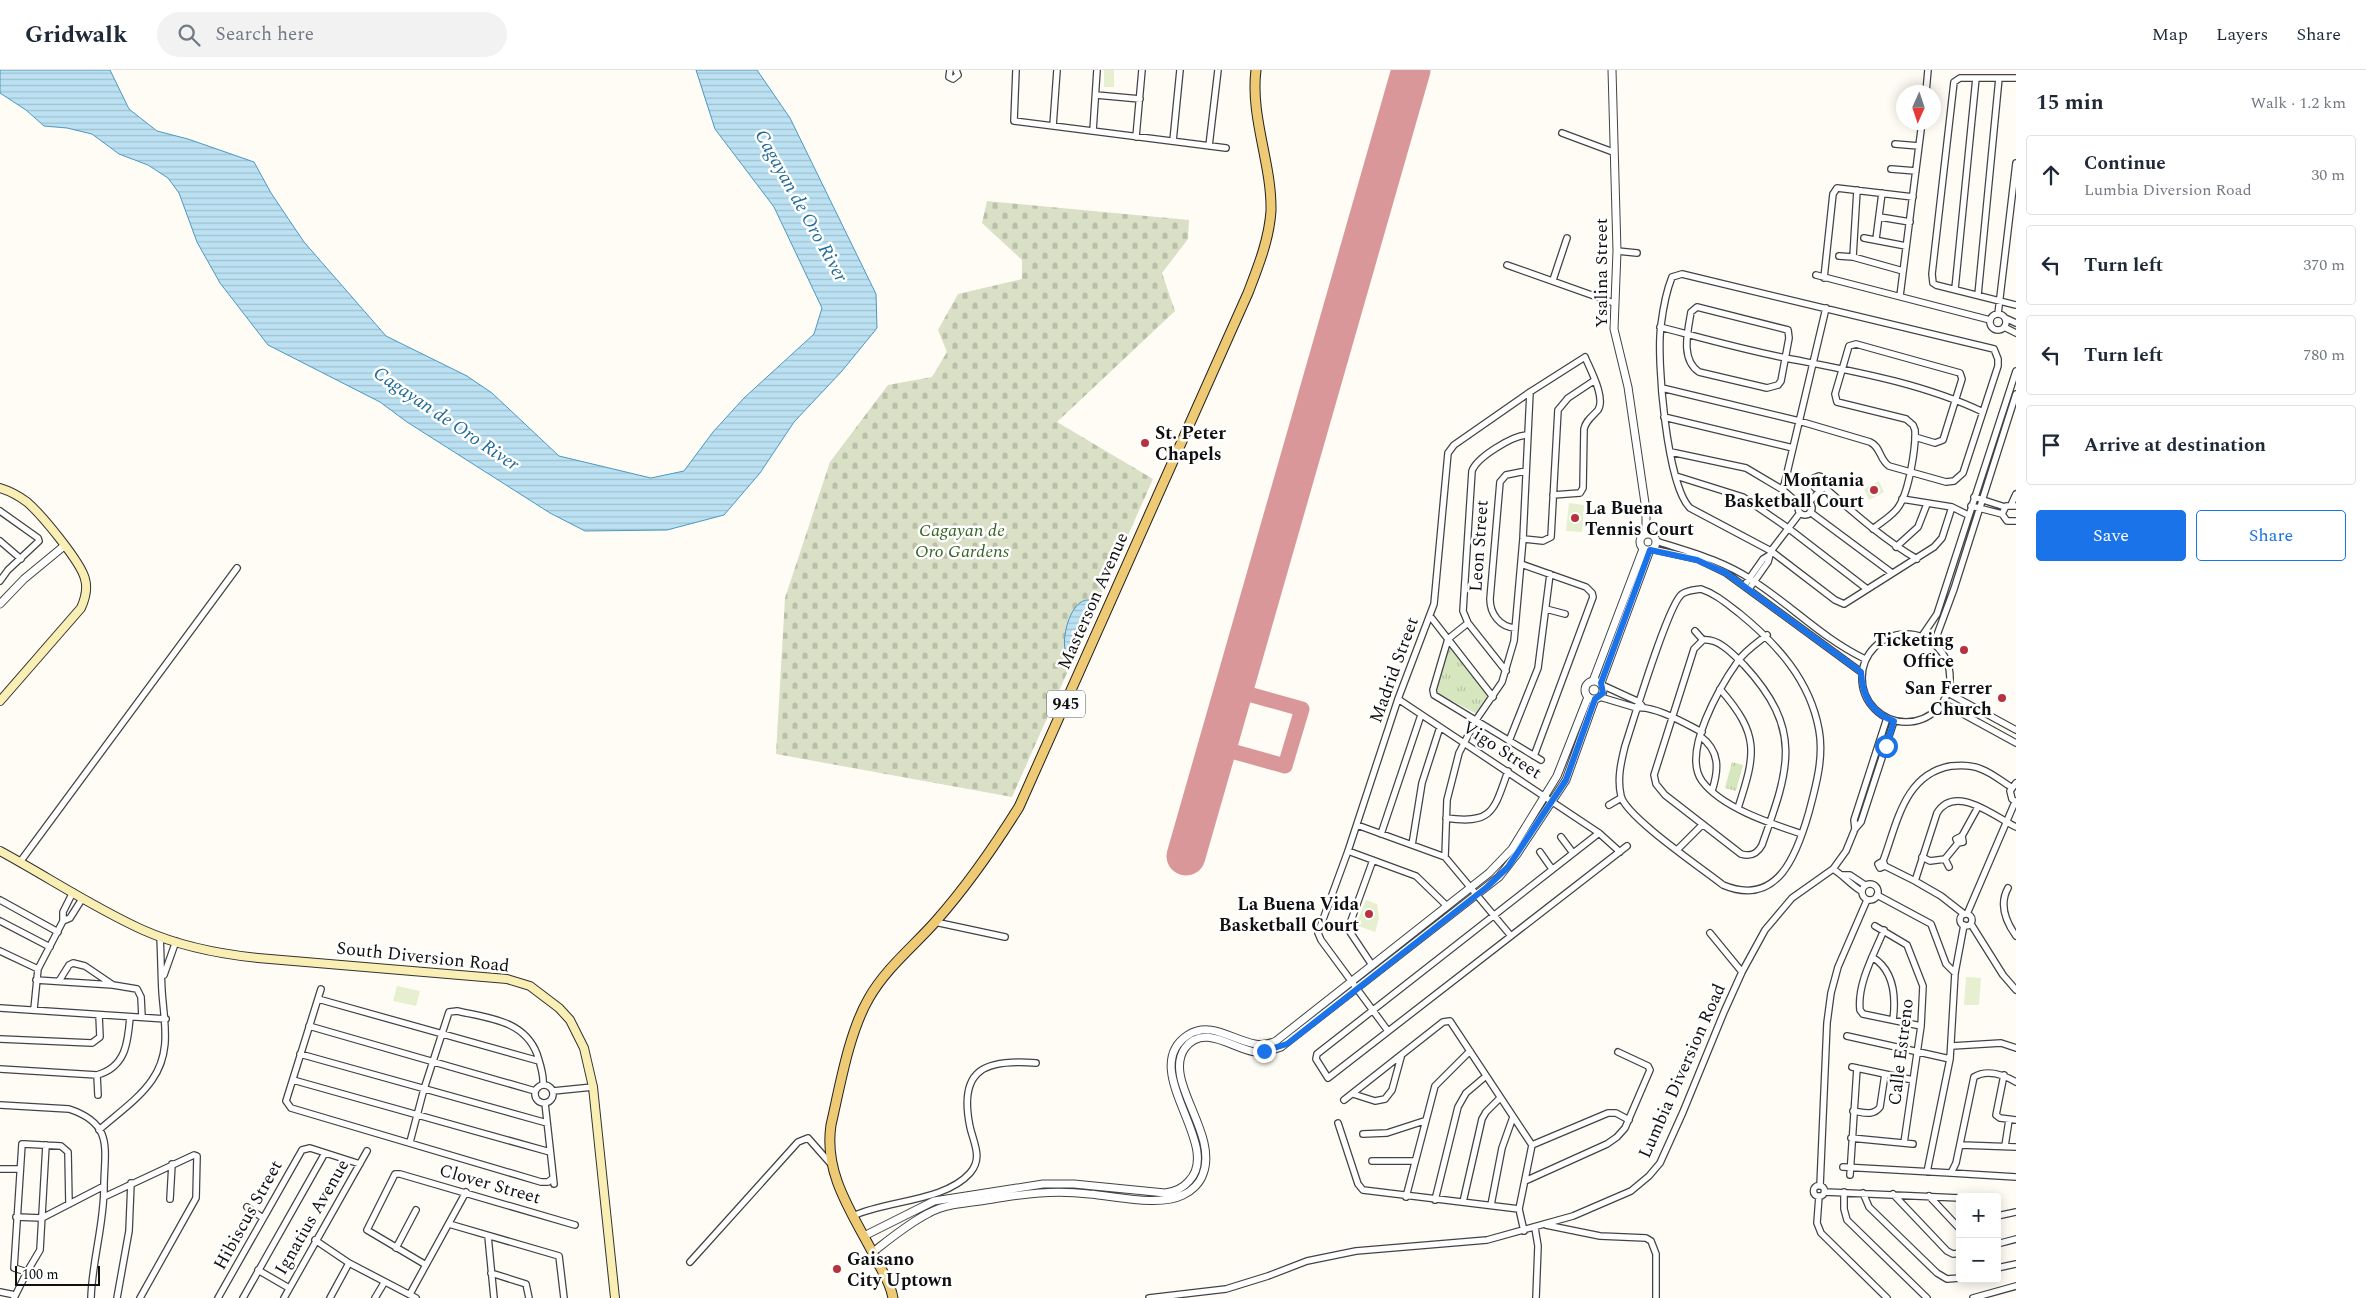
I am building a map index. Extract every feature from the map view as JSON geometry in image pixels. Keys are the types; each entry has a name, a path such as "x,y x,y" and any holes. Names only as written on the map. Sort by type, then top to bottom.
{"main road":[{"name":"Masterson Avenue","path":"893,1298 887,1280 873,1252 842,1196 830,1163 829,1139 831,1125 860,1016 878,983 935,922 988,855 1026,794 1248,293 1265,243 1270,212 1265,157 1255,97 1256,70"},
{"path":"0,488 15,494 29,504 64,546 83,572 86,580 83,604 0,701"},
{"name":"South Diversion Road","path":"0,851 82,899 160,937 176,942 232,956 489,976 530,986 552,1001 570,1020 584,1048 593,1087 615,1298"}],"street":[{"path":"950,70 949,77 953,79 958,74 956,70"},
{"path":"1016,70 1014,121 1226,148"},
{"path":"1053,126 1057,70"},
{"path":"1093,131 1097,70"},
{"path":"1136,136 1142,70"},
{"path":"1173,141 1180,70"},
{"path":"1209,146 1218,70"},
{"name":"Ysalina Street","path":"1612,70 1617,251 1614,329 1628,387 1646,510 1646,534"},
{"path":"1927,85 1928,70"},
{"path":"2016,78 1960,78 1954,82 1932,274 1933,283 2016,305"},
{"path":"1955,289 1976,78"},
{"path":"1978,295 1999,78"},
{"path":"1096,95 1140,99"},
{"path":"1900,296 1921,130"},
{"path":"1562,133 1613,152"},
{"path":"1895,144 1919,146"},
{"path":"1990,320 1998,314 2000,302 2016,163"},
{"path":"1892,169 1916,171"},
{"path":"1824,278 1833,194 1837,188 1913,196"},
{"path":"1853,258 1857,190"},
{"path":"1876,240 1882,193"},
{"path":"1880,217 1910,222"},
{"path":"1553,280 1567,238"},
{"path":"1864,238 1906,246"},
{"path":"1617,251 1637,253"},
{"path":"1839,256 1903,271"},
{"path":"1507,265 1614,303"},
{"path":"1662,388 1799,421 1876,445 1884,462 1889,466 1910,470 1946,482 1954,481 1960,477 1998,366 1998,359 1994,349 1677,274 1672,277 1669,286 1660,327 1662,388 1664,417 1682,498 1690,508 1770,553 1839,602 1849,602 1934,547 1942,538 1952,507"},
{"path":"1816,275 1990,320"},
{"path":"1697,307 1784,327 1789,333 1781,381 1774,388 1767,388 1698,372 1689,363 1688,334 1691,312 1697,307"},
{"path":"1783,490 1826,308"},
{"path":"1998,314 2016,323"},
{"path":"2004,327 2005,318"},
{"path":"1990,320 1994,329 2004,327 2016,333"},
{"path":"1660,327 1785,358 1842,369 1956,399 1983,412"},
{"path":"1872,529 1898,507 1902,499 1910,470 1915,437 1913,425 1906,419 1837,402 1835,394 1849,346 1856,344 1955,370 1962,375 1943,440 1935,443 1915,437"},
{"name":"Madrid Street","path":"1388,1031 1321,940 1318,933 1348,851 1398,699 1430,616 1437,588 1449,450 1530,392 1585,357 1595,380"},
{"path":"1922,636 1937,614 2016,371"},
{"path":"1523,540 1543,541 1551,537 1553,495 1558,410 1568,398 1595,380 1601,402 1599,408 1587,420 1584,428 1582,491 1574,494 1553,495"},
{"path":"1445,857 1449,789 1464,742 1476,720 1493,696 1506,671 1511,656 1523,540 1530,392"},
{"path":"1934,643 1983,501 2016,394"},
{"path":"1664,417 1793,448"},
{"path":"1506,671 1468,623 1463,607 1472,471 1480,460 1513,438 1527,435"},
{"path":"1671,452 1746,468 1783,490 1799,504"},
{"name":"Leon Street","path":"1515,628 1503,625 1494,615 1490,606 1491,590 1500,482 1506,475 1526,471"},
{"path":"1676,476 1743,498 1788,528 1867,589"},
{"path":"1809,502 1822,488 1896,547 1917,559"},
{"path":"1971,506 1980,509 2003,510 2014,505 2016,494"},
{"path":"1974,496 2003,510"},
{"path":"1902,499 1952,507 1968,515"},
{"path":"1799,504 1804,501 1809,502"},
{"path":"1800,513 1806,515 1810,512 1812,507 1809,502"},
{"path":"1799,504 1798,509 1800,513"},
{"path":"1896,547 1918,527 1928,504"},
{"path":"2003,510 2006,521 2016,521"},
{"path":"0,511 38,538 38,543 0,579"},
{"path":"1810,512 1892,573"},
{"path":"1747,587 1768,562 1770,553 1800,513"},
{"path":"1861,672 1726,573 1697,560 1648,549 1640,544 1640,539 1646,534 1652,534 1656,541 1701,554 1752,579 1833,642 1865,659"},
{"path":"0,541 21,559"},
{"path":"1599,683 1648,549 1656,541"},
{"path":"0,604 24,579 64,546"},
{"path":"1521,564 1586,587 1593,597 1534,756"},
{"path":"20,862 237,568"},
{"path":"1510,741 1538,668 1550,574"},
{"path":"1701,589 1709,592 1767,635 1785,656 1796,672 1813,709 1819,731 1819,768 1796,852 1777,879 1766,887 1754,891 1738,892 1723,885 1641,822 1621,798 1620,765 1640,706 1670,614 1682,594 1690,590 1701,589"},
{"path":"1546,608 1565,614"},
{"path":"1430,616 1493,696"},
{"path":"1468,623 1448,639 1434,687 1434,695 1541,760"},
{"path":"1695,631 1703,640 1715,642 1739,660 1764,687 1775,705 1785,736 1786,766 1770,823 1758,852 1751,856 1741,854 1665,795 1656,784 1654,775 1694,648 1703,640"},
{"path":"1909,633 1922,636 1934,643 1948,662 1951,674 1948,693 1943,703 1934,713 1922,719 1909,722 1894,721 1874,709 1866,698 1861,672 1865,659 1878,644 1896,634 1909,633"},
{"path":"1767,635 1739,660 1720,689 1701,734 1696,755 1698,772 1712,791 1738,808 1770,823 1802,834"},
{"path":"864,1236 924,1205 962,1196 1043,1184 1074,1184 1158,1193 1171,1192 1178,1189 1191,1178 1197,1159 1194,1140 1176,1090 1172,1068 1174,1052 1178,1044 1197,1031 1210,1029 1250,1043 1270,1044 1489,873 1506,855 1557,776 1594,698 1604,690 1599,683"},
{"path":"1640,706 1599,683 1585,687 1594,698 1640,706 1671,717 1701,734 1711,745 1717,759 1716,777 1712,791"},
{"path":"1720,689 1743,720 1751,741 1751,764 1738,808"},
{"path":"1948,693 2016,730"},
{"path":"873,1252 928,1213 950,1205 1046,1191 1152,1200 1165,1200 1185,1195 1201,1180 1207,1159 1206,1142 1180,1074 1180,1061 1186,1047 1194,1040 1212,1037 1250,1051 1264,1051 1281,1047 1499,877 1508,867 1566,780 1594,698"},
{"name":"Vigo Street","path":"1398,699 1599,833 1620,852"},
{"path":"1943,703 2016,743"},
{"path":"1381,834 1422,715"},
{"name":"Lumbia Diversion Road","path":"1855,829 1854,820 1887,718"},
{"name":"Lumbia Diversion Road","path":"1149,1298 1226,1289 1307,1262 1356,1251 1457,1244 1524,1232 1574,1216 1630,1191 1654,1170 1683,1112 1742,972 1765,930 1782,907 1833,869 1846,851 1855,829 1861,822 1894,721"},
{"name":"Vigo Street","path":"1412,845 1422,783 1440,727"},
{"path":"1927,1172 1952,1046 1955,973 1968,925 1972,919 1966,914 1941,896 1884,864 1905,801 1912,787 1929,773 1946,767 1970,766 1981,769 2014,785 2010,795 2015,802 1966,914 1960,920 1968,925 2003,975 2016,990"},
{"path":"1446,818 1466,821 1481,818 1490,812 1508,771"},
{"path":"1609,805 1621,798"},
{"path":"1915,881 1941,807 1949,802 1958,800 1978,807 2016,828"},
{"path":"1922,857 1930,861 1945,859 1958,843 1956,839 1962,836 1978,807"},
{"path":"1356,825 1445,857 1512,936"},
{"path":"1678,849 1702,825"},
{"path":"1599,833 1316,1055 1316,1060 1328,1078 1627,846"},
{"path":"1561,837 1573,853"},
{"path":"1348,851 1416,876 1447,906"},
{"path":"1540,852 1552,869"},
{"path":"1945,859 1949,867"},
{"path":"1372,965 1348,929 1373,860"},
{"path":"1833,869 1842,875 1850,876 1863,888 1863,896 1867,900"},
{"path":"1863,888 1875,885 1878,890 1877,895 1873,899 1867,900"},
{"path":"2008,888 2004,895 2004,910 2010,927 2016,936"},
{"path":"34,1009 38,969 63,922 63,912 73,892"},
{"path":"1877,895 1931,924 1946,964 1955,973"},
{"path":"63,922 70,918 82,899"},
{"path":"0,900 58,932"},
{"path":"1825,1192 1820,1186 1831,993 1838,967 1867,900"},
{"path":"0,921 50,946"},
{"path":"935,922 1005,937"},
{"name":"Calle Estreno","path":"1875,926 1902,940 1910,951 1923,986 1918,1052 1904,1142"},
{"path":"1884,930 1872,957 1862,991 1860,1010 1863,1014 1921,1026"},
{"path":"1710,933 1742,972"},
{"path":"99,1130 141,1093 157,1073 164,1052 166,1019 160,937"},
{"path":"162,979 176,942"},
{"path":"0,951 38,969"},
{"path":"1872,957 1885,968 1894,990 1893,1020"},
{"path":"59,982 69,965 78,963 102,976 113,985"},
{"path":"36,980 113,985 139,991 142,1017"},
{"path":"321,989 286,1101 291,1108 541,1182 548,1182 553,1181 545,1103"},
{"path":"318,999 539,1061"},
{"path":"0,1008 166,1019"},
{"path":"410,1142 447,1015 452,1011 504,1022 519,1029 534,1045 543,1084"},
{"path":"0,1039 92,1044 100,1037 99,1015"},
{"path":"0,1068 97,1075 110,1070 124,1055 127,1046 130,1017"},
{"path":"1344,1100 1448,1020 1452,1022 1532,1145 1519,1209 1524,1232"},
{"path":"1299,1023 1305,1030"},
{"path":"309,1026 535,1091"},
{"path":"1847,1036 1950,1059"},
{"path":"1952,1046 2001,1043 2016,1048"},
{"path":"1406,1197 1424,1121 1437,1082 1470,1051"},
{"path":"1525,1182 1607,1144 1618,1137 1629,1120 1650,1070 1648,1066 1618,1052"},
{"path":"300,1054 547,1123"},
{"path":"1353,1094 1375,1101 1386,1099 1392,1090 1401,1057"},
{"path":"853,1216 870,1208 942,1191 958,1184 974,1168 977,1160 969,1116 969,1094 972,1079 981,1070 998,1063 1036,1063"},
{"path":"1850,1175 1846,1167 1851,1138 1854,1068 1913,1080"},
{"path":"1951,1173 1954,1170 1961,1145 1974,1077 1986,1073 2004,1075 2016,1082"},
{"path":"1853,1111 1869,1114 1878,1111 1885,1074"},
{"path":"97,1075 98,1095"},
{"path":"2004,1075 1996,1115 2000,1118 2013,1120 2005,1146"},
{"path":"1435,1200 1458,1107 1466,1093 1486,1076"},
{"path":"293,1080 550,1152"},
{"path":"535,1091 543,1084"},
{"path":"543,1084 550,1086 553,1091 552,1098 545,1103"},
{"path":"553,1091 593,1087"},
{"path":"535,1091 536,1099 545,1103"},
{"path":"1463,1202 1482,1120 1486,1112 1500,1098"},
{"path":"0,1105 69,1110 80,1113 91,1120 99,1130 107,1152 104,1198 91,1298"},
{"path":"1532,1145 1608,1114 1616,1114 1629,1120"},
{"path":"1491,1205 1502,1148 1513,1117"},
{"path":"1363,1134 1387,1133 1424,1121"},
{"path":"1338,1123 1360,1188 1366,1192 1519,1209"},
{"path":"690,1262 798,1142 808,1138 830,1163"},
{"path":"1851,1138 1913,1144"},
{"path":"27,1272 13,1267 22,1144 61,1146 68,1152 68,1204"},
{"path":"1961,1145 2016,1147"},
{"path":"0,1292 15,1297 27,1272 40,1253 46,1146"},
{"name":"Hibiscus Street","path":"218,1298 302,1150 306,1148 325,1153"},
{"name":"Ignatius Avenue","path":"284,1298 315,1240 367,1151"},
{"path":"243,1298 325,1153 360,1164"},
{"path":"104,1198 172,1164 194,1155 197,1156 196,1198 140,1298"},
{"path":"1372,1161 1414,1160"},
{"path":"170,1199 172,1164"},
{"path":"1846,1167 2016,1177"},
{"path":"0,1168 19,1169"},
{"name":"Clover Street","path":"396,1248 367,1230 395,1174 466,1192 575,1225"},
{"path":"117,1298 129,1231 132,1183"},
{"path":"16,1216 42,1218 104,1186"},
{"path":"1820,1186 1814,1191 1818,1196 1817,1223 1821,1233 1887,1298"},
{"path":"315,1240 349,1263 413,1296 426,1265 466,1192"},
{"path":"1818,1196 1823,1195 1825,1192 1844,1192 1956,1198"},
{"path":"1844,1192 1844,1209 1847,1220 1926,1298"},
{"path":"1863,1193 1869,1207 1937,1273 1947,1279 1956,1278"},
{"path":"1893,1194 1947,1250 1953,1254 1956,1254"},
{"path":"1929,1196 1956,1225"},
{"path":"924,1205 928,1213"},
{"path":"248,1207 263,1218"},
{"path":"416,1210 396,1248 426,1265"},
{"path":"2001,1215 2016,1212"},
{"path":"893,1220 899,1232"},
{"path":"449,1224 559,1256 564,1298"},
{"path":"1544,1225 1600,1236 1646,1238 1651,1241 1656,1254 1656,1298"},
{"path":"1536,1228 1538,1246 1536,1298"},
{"path":"488,1236 494,1298"},
{"path":"2001,1243 2016,1239"},
{"path":"330,1298 349,1263"},
{"path":"2001,1267 2016,1264"},
{"path":"258,1270 289,1288"},
{"path":"492,1273 526,1284 529,1298"},
{"path":"375,1298 384,1282"},
{"path":"1973,1298 2016,1286"}],"green space":[{"path":"1104,70 1114,70 1114,87 1104,87"},
{"name":"Cagayan de Oro Gardens","path":"987,201 1189,220 1188,239 1162,273 1175,311 1057,422 1153,479 1012,797 776,754 785,598 830,462 888,385 932,377 947,352 938,330 958,294 1022,279 1022,260 982,223"},
{"name":"Montania Basketball Court","path":"1879,481 1884,492 1869,500 1864,489"},
{"name":"La Buena Tennis Court","path":"1569,503 1584,505 1582,532 1566,531"},
{"path":"1449,646 1490,696 1477,714 1435,692"},
{"path":"1732,762 1743,765 1736,791 1725,788"},
{"name":"La Buena Vida Basketball Court","path":"1366,900 1377,904 1379,918 1375,932 1356,925"},
{"path":"1966,977 1981,978 1979,1005 1964,1005"},
{"path":"397,986 420,991 416,1006 393,1001"}],"water":[{"name":"Cagayan de Oro River","path":"0,70 110,70 129,109 157,131 188,139 254,162 271,193 304,242 386,336 467,376 492,393 559,456 651,478 684,471 713,432 744,398 814,334 822,308 774,207 715,129 696,70 757,70 790,118 876,294 877,328 842,371 794,422 760,473 724,515 667,530 585,531 550,513 407,422 380,402 268,345 220,283 197,242 179,193 168,178 148,165 119,154 92,134 67,128 44,126 26,110 0,93"},
{"path":"1089,600 1091,605 1090,613 1077,626 1073,636 1074,647 1068,651 1065,649 1064,643 1069,619 1077,605"}],"taxiway":[{"path":"1217,747 1285,766 1302,709 1234,690"}],"runway":[{"path":"1186,856 1411,70"}],"place":[{"name":"St. Peter Chapels","path":"1145,443"},
{"name":"Montania Basketball Court","path":"1874,490"},
{"name":"La Buena Tennis Court","path":"1575,518"},
{"name":"Ticketing Office","path":"1964,650"},
{"name":"San Ferrer Church","path":"2002,698"},
{"name":"La Buena Vida Basketball Court","path":"1369,914"},
{"name":"Gaisano City Uptown","path":"837,1269"}],"route":[{"path":"1264,1051 1274,1050 1287,1044 1487,887 1508,867 1566,780 1595,699 1600,698 1603,693 1604,688 1601,683 1650,550 1652,549 1697,560 1726,573 1793,620 1844,661 1861,672 1866,698 1874,709 1894,721 1886,746"}]}
